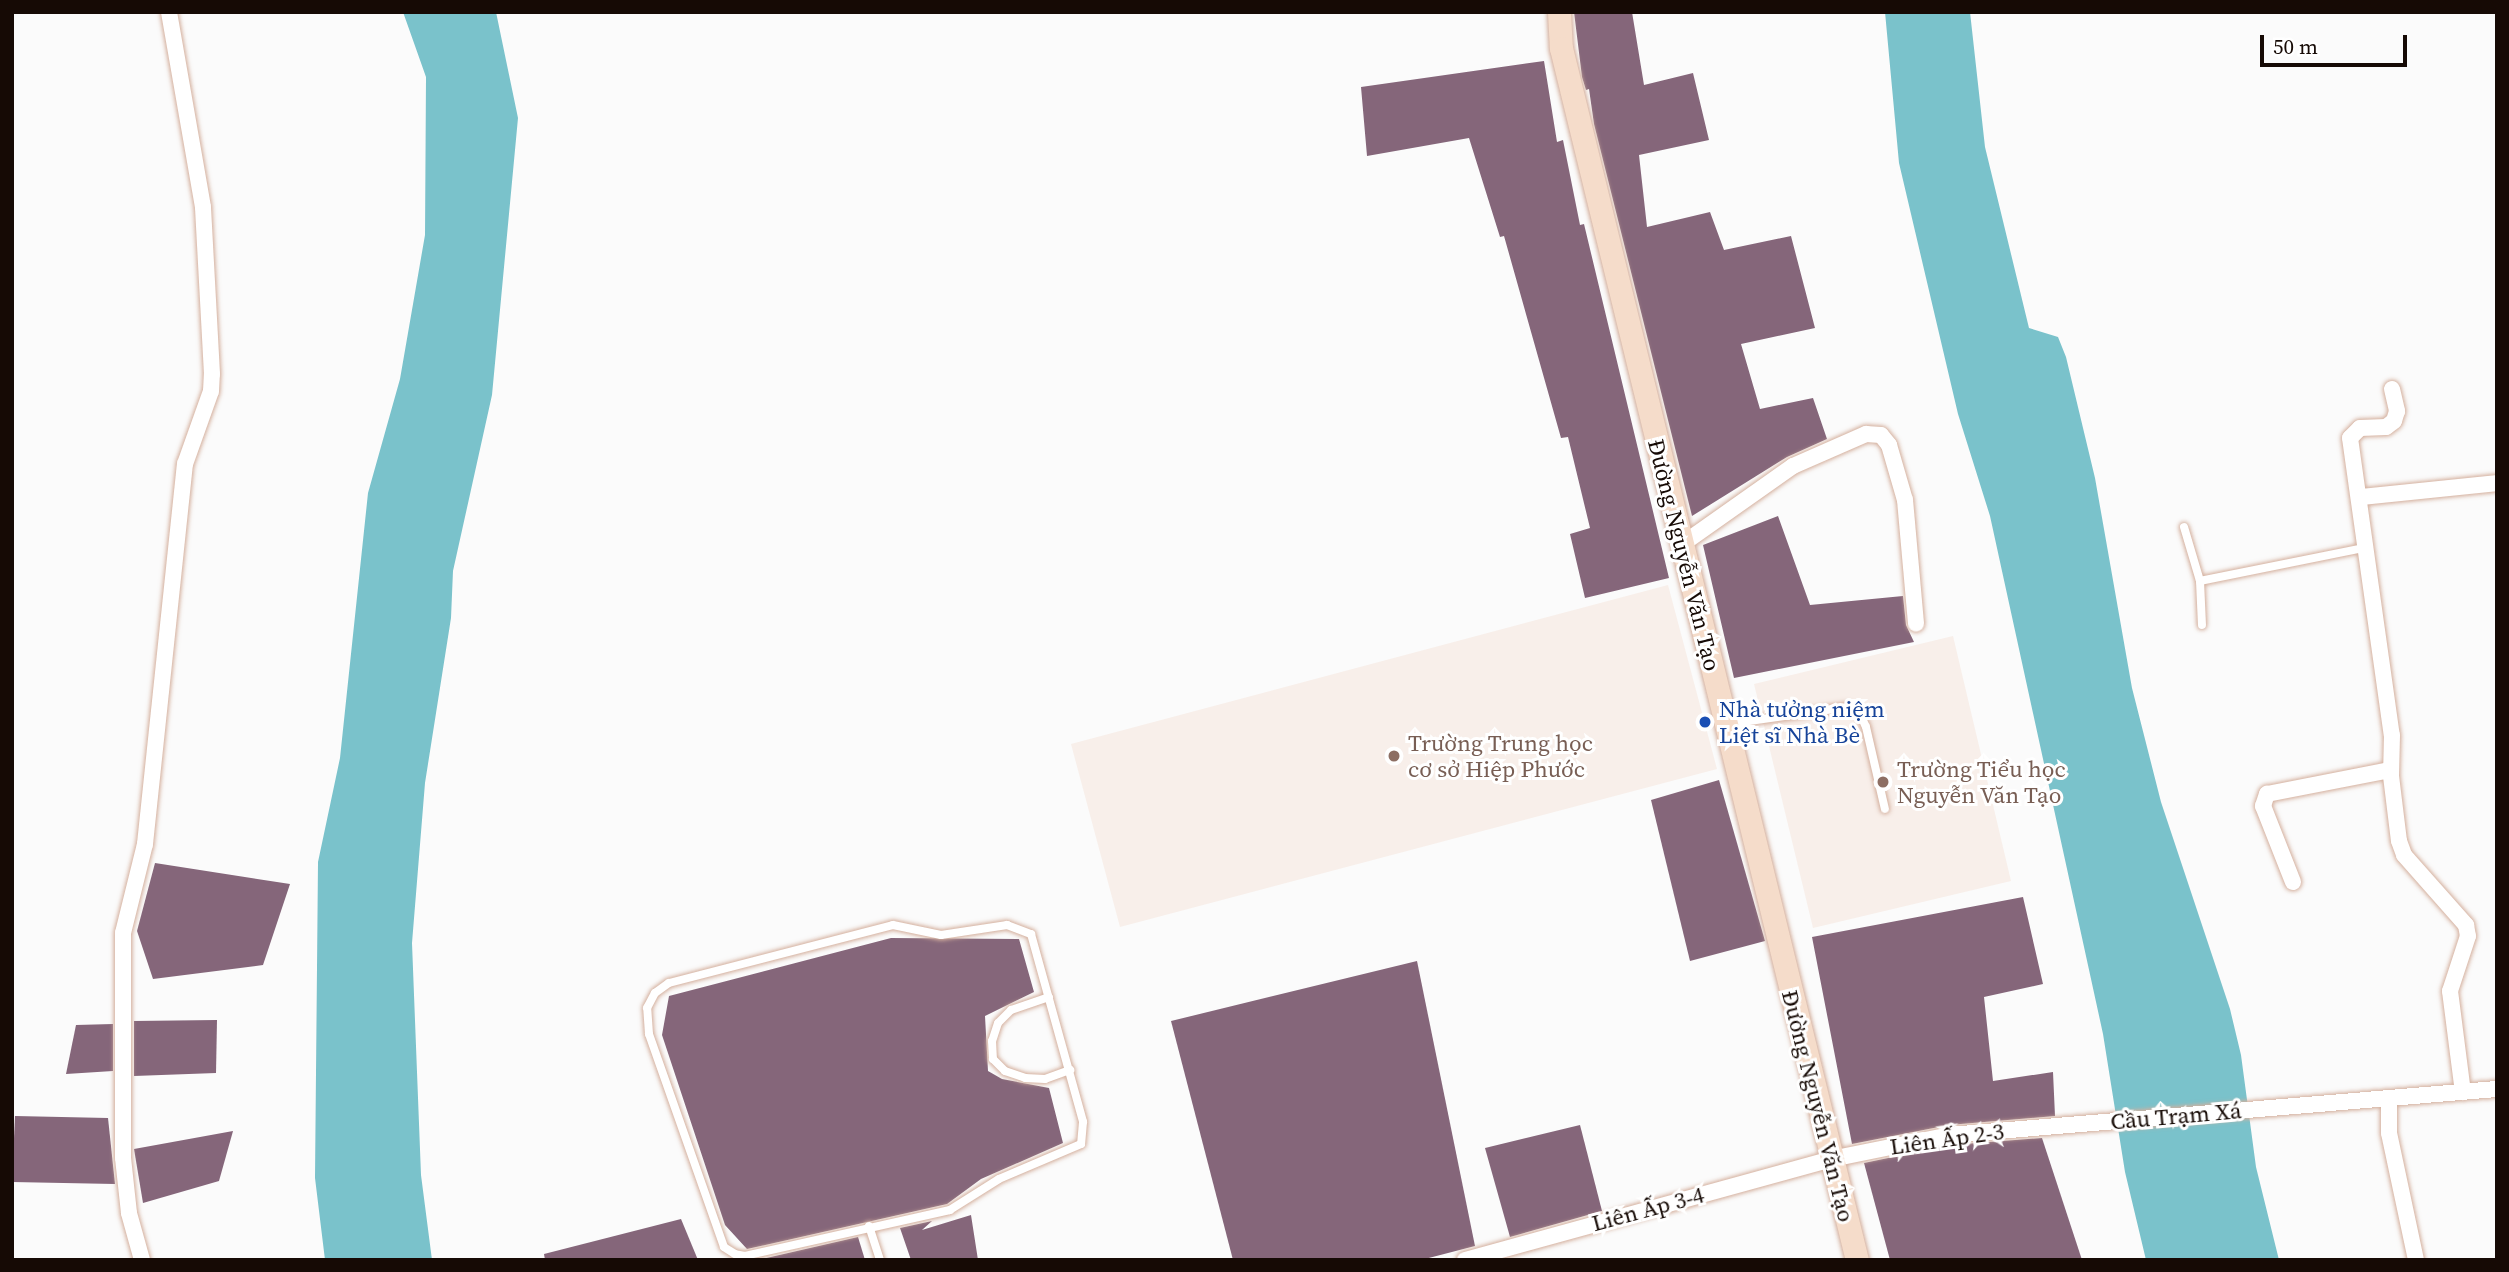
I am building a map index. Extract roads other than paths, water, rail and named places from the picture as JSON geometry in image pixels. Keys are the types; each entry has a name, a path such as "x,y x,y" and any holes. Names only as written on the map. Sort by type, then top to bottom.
{"main road":[{"name":"Đường Nguyễn Văn Tạo","path":"1559,12 1561,48 1857,1260"}],"street":[{"path":"142,1260 129,1213 124,1158 123,933 145,844 185,464 211,391 212,374 203,208 169,12"},
{"path":"2392,389 2397,411 2394,421 2386,427 2360,428 2350,439 2362,497 2363,548 2392,735 2394,818 2404,855 2466,925 2468,936 2450,991 2463,1092"},
{"path":"1682,545 1793,466 1866,434 1881,435 1889,445 1906,500 1916,624"},
{"path":"2362,497 2497,483"},
{"path":"2293,881 2263,806 2267,794 2391,770"},
{"path":"2416,1260 2389,1133 2389,1098 2497,1089"},
{"name":"Cầu Trạm Xá","path":"2064,1125 2389,1098"},
{"name":"Liên Ấp 2-3","path":"1830,1158 1950,1135 2064,1125"},
{"name":"Liên Ấp 3-4","path":"1465,1260 1830,1158"}],"lane":[{"path":"2185,527 2200,581 2202,625"},
{"path":"2200,581 2363,548"},
{"path":"1725,724 1848,707 1860,714 1866,727 1885,809"},
{"path":"893,925 941,935 1007,925 1031,934 1070,1070 1083,1122 1081,1144 1059,1157 1016,1171 950,1210 869,1226 745,1256 724,1247 649,1034 647,1008 655,993 669,984 893,925"},
{"path":"1049,996 1011,1010 998,1023 992,1041 993,1059 1005,1071 1025,1078 1045,1079 1070,1070"},
{"path":"869,1226 880,1260"}],"water":[{"path":"403,12 496,12 518,118 492,395 453,571 451,618 425,783 412,943 421,1175 432,1260 325,1260 315,1178 318,862 340,758 368,493 400,379 425,235 426,77"},
{"path":"1885,12 1970,12 1985,147 2029,328 2058,337 2066,357 2095,478 2132,688 2161,802 2230,1009 2241,1055 2256,1167 2279,1260 2146,1260 2125,1172 2103,1034 1990,516 1958,414 1899,163"}],"place":[{"name":"Nhà tưởng niệm Liệt sĩ Nhà Bè","path":"1705,722"},
{"name":"Trường Trung học cơ sở Hiệp Phước","path":"1394,756"},
{"name":"Trường Tiểu học Nguyễn Văn Tạo","path":"1883,782"}]}
